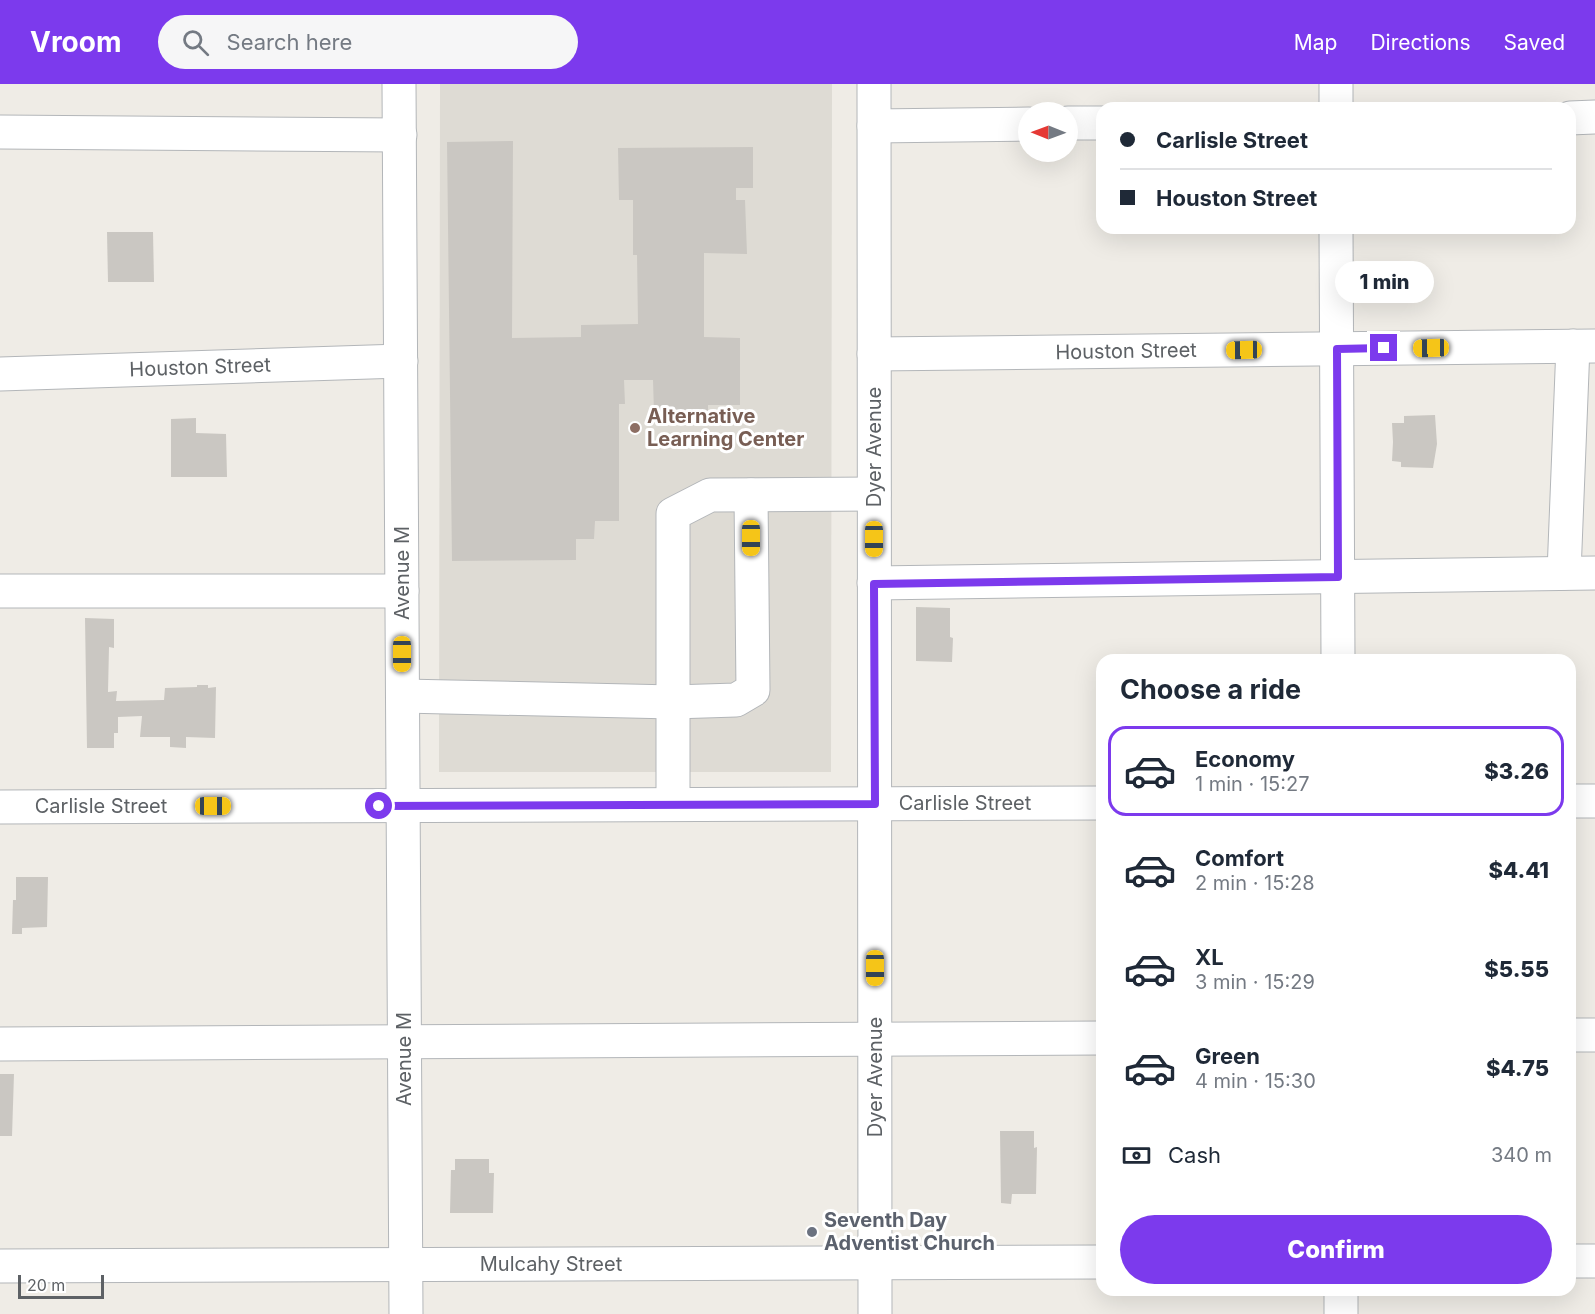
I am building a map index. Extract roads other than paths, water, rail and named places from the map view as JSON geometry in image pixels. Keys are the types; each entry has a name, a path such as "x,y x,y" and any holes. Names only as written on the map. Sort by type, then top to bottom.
{"street":[{"name":"Avenue M","path":"399,84 406,1314"},
{"name":"Dyer Avenue","path":"874,84 875,1314"},
{"path":"1336,84 1336,102"},
{"path":"1576,118 1595,117"},
{"path":"1078,123 1096,123"},
{"path":"874,126 1018,124"},
{"path":"0,132 399,135"},
{"path":"1336,234 1338,654"},
{"path":"874,584 1579,573 1584,346"},
{"name":"Houston Street","path":"874,354 1584,346"},
{"name":"Houston Street","path":"0,374 401,361"},
{"path":"674,804 673,514 710,495 874,494"},
{"path":"403,696 673,702 735,700 753,690 751,495"},
{"path":"0,591 402,591"},
{"path":"1576,801 1595,801"},
{"name":"Carlisle Street","path":"0,807 1096,803"},
{"path":"1576,1035 1595,1035"},
{"path":"0,1044 1096,1038"},
{"path":"1576,1261 1595,1261"},
{"name":"Mulcahy Street","path":"0,1266 1096,1262"},
{"path":"1341,1296 1341,1314"}],"place":[{"name":"Alternative Learning Center","path":"635,428"},
{"name":"Seventh Day Adventist Church","path":"812,1232"}]}
